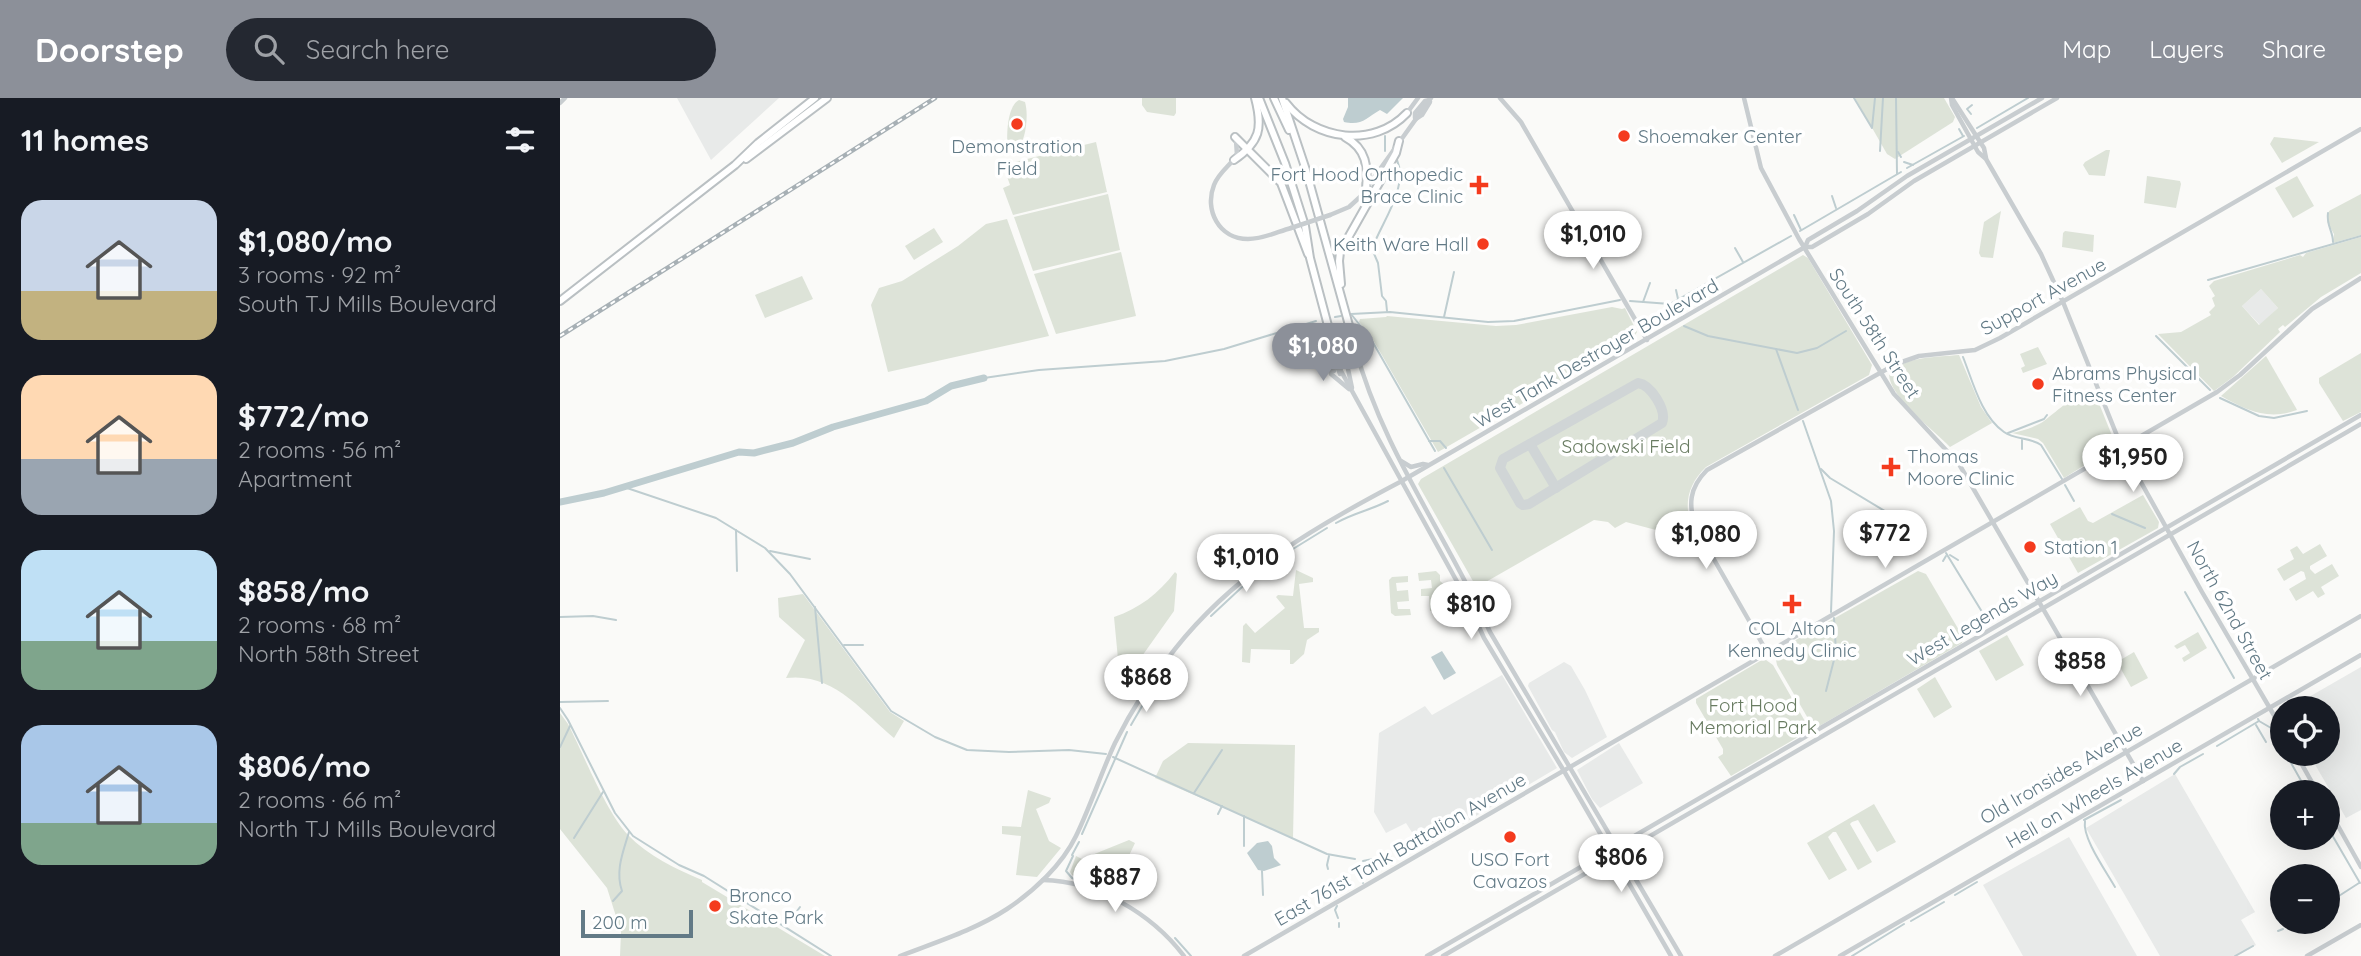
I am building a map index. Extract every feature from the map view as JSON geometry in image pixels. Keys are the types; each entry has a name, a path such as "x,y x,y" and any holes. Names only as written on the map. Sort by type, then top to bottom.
{"main road":[{"path":"560,301 735,165 813,98"},
{"path":"735,165 762,148 827,98"},
{"path":"1234,160 1256,139 1260,117 1257,98"},
{"path":"1257,98 1295,193 1335,352"},
{"path":"1274,98 1301,153"},
{"path":"1282,98 1301,153 1355,347"},
{"path":"1282,98 1296,115 1307,123 1352,141 1363,154 1368,173 1366,189"},
{"path":"1337,135 1368,136 1379,133 1392,127 1407,113"},
{"path":"1235,137 1281,183 1310,258"},
{"path":"1341,297 1340,251 1396,153 1399,141"}],"street":[{"path":"560,103 565,98"},
{"path":"1407,113 1418,98"},
{"path":"1500,98 1521,122 1647,340"},
{"name":"South 58th Street","path":"1744,98 1764,176 1805,247 1880,372 1907,410 1940,441 1959,464 2143,781"},
{"path":"1952,98 1981,142 1986,159"},
{"path":"1952,98 1952,105 1975,146 1986,159"},
{"name":"West Tank Destroyer Boulevard","path":"1805,247 1808,240 1857,211 1907,176 2042,98"},
{"name":"West Tank Destroyer Boulevard","path":"901,956 988,921 1043,880 1076,837 1096,783 1143,693 1202,619 1232,589 1278,552 1805,247 1812,247 1914,181 2057,98"},
{"path":"1235,137 1238,150 1234,160 1217,177 1213,187 1211,210 1219,225 1230,235 1247,239 1291,228 1349,208 1366,189 1430,99"},
{"name":"Support Avenue","path":"1767,653 1696,528 1690,511 1696,484 1713,466 1880,372 1919,356 1975,350 2000,338 2361,129"},
{"name":"North 62nd Street","path":"1986,159 2040,252 2122,447 2269,707"},
{"name":"East 761st Tank Battalion Avenue","path":"1244,956 2229,384 2312,309 2361,278"},
{"path":"1355,347 1370,399 1399,460 1452,553 1501,652 1681,956"},
{"path":"1335,352 1341,371 1466,598 1484,638 1671,956"},
{"path":"1335,352 1331,374 1353,392"},
{"path":"1335,352 1353,392"},
{"name":"West Legends Way","path":"1427,956 2361,415"},
{"name":"West Legends Way","path":"1444,956 2361,424"},
{"path":"1399,460 1411,467 1429,465"},
{"name":"Old Ironsides Avenue","path":"1775,956 2361,616"},
{"name":"Hell on Wheels Avenue","path":"1840,956 2361,654"},
{"path":"2340,829 2361,867"},
{"path":"1043,880 1071,884 1112,897 1156,926 1184,956"},
{"path":"2307,956 2361,925"},
{"path":"1444,956 1444,950 1452,942"},
{"path":"1437,956 1440,948"}],"shaded area":[{"path":"677,98 779,98 711,160"},
{"path":"1348,98 1403,98 1387,114 1380,110 1364,120 1350,123 1344,122 1343,119"},
{"path":"2261,289 2278,308 2260,325 2242,306"},
{"path":"1442,651 1456,673 1444,680 1431,657"},
{"path":"1564,662 1571,666 1585,690 1607,737 1572,758 1564,752 1528,686"},
{"path":"2361,667 2361,810 2346,818 2340,808 2340,780 2324,780 2316,766 2340,766 2340,696 2311,696"},
{"path":"1502,675 1557,768 1422,848 1406,823 1386,833 1374,812 1379,733 1425,706 1432,715"},
{"path":"1619,743 1643,783 1600,808 1592,799 1577,770"},
{"path":"2175,774 2255,912 2241,920 2256,945 2237,956 2160,956 2086,828"},
{"path":"2069,837 2137,956 2023,956 1983,885"},
{"path":"1268,841 1272,846 1274,858 1281,865 1264,871 1258,870 1247,853 1257,843"}],"green space":[{"path":"1142,98 1176,98 1176,113 1174,116 1147,112 1142,105"},
{"path":"1855,98 1944,98 1955,117 1953,122 1895,159 1887,154"},
{"name":"Demonstration Field","path":"1019,100 1025,102 1026,122 1024,138 1013,153 1008,150 1008,122 1015,103"},
{"path":"2274,137 2319,142 2282,163 2270,144"},
{"path":"1096,142 1107,192 1013,215 1003,188 1010,185 1003,165"},
{"path":"2110,150 2105,176 2089,175 2083,165 2085,162"},
{"path":"2147,176 2180,181 2176,208 2144,203"},
{"path":"2297,176 2314,206 2293,218 2275,188"},
{"path":"1108,194 1120,250 1033,271 1014,217"},
{"path":"2361,194 2361,235 2333,243 2334,234 2327,222 2329,211"},
{"path":"2001,211 1993,258 1981,257 1979,253 1984,222"},
{"path":"1007,219 1049,336 888,372 871,305 879,288 902,281 958,246 986,224"},
{"path":"934,228 943,242 914,260 905,246"},
{"path":"2065,231 2094,235 2093,252 2062,247"},
{"path":"2361,237 2361,273 2321,297 2285,327 2283,325 2278,329 2280,332 2233,377 2214,391 2158,334 2181,332 2211,315 2209,312 2215,306 2212,298 2215,296 2209,286 2214,281 2300,255 2303,257 2306,253","holes":["2261,289 2278,308 2259,325 2242,306"]},
{"path":"1121,252 1136,316 1056,334 1034,274"},
{"name":"Sadowski Field","path":"1803,255 1808,258 1872,365 1869,375 1706,467 1693,483 1688,501 1689,519 1697,538 1693,540 1626,522 1615,528 1608,522 1594,520 1484,583 1474,583 1418,484 1421,479"},
{"path":"802,276 813,299 765,318 755,295"},
{"path":"1612,307 1625,308 1637,332 1632,340 1438,452 1372,338 1359,322 1360,319 1387,316 1496,326 1516,325"},
{"path":"2038,347 2047,364 2023,373 2021,368 2025,366 2020,354"},
{"path":"2361,353 2361,412 2343,421 2319,383 2319,378"},
{"path":"1959,355 1981,407 1992,423 1950,447 1904,403 1896,393 1889,374 1895,368 1912,361"},
{"path":"2266,356 2297,410 2267,414 2239,406 2221,396"},
{"path":"2090,390 2094,391 2115,443 2114,447 2064,478 2043,443 2038,439 2012,433 2041,423"},
{"path":"2143,495 2159,522 2158,528 2078,573 2050,524 2080,507 2088,521 2093,523"},
{"path":"2320,544 2327,556 2310,566 2310,569 2315,574 2332,564 2339,576 2321,587 2325,594 2318,598 2313,591 2296,601 2289,589 2306,579 2304,572 2301,571 2284,581 2277,569 2294,559 2290,550 2297,546 2303,554"},
{"path":"1296,570 1313,578 1313,582 1299,584 1304,628 1319,628 1319,632 1307,640 1304,654 1293,664 1290,664 1290,650 1251,649 1250,663 1242,662 1243,626 1246,623 1255,633 1285,608 1276,597 1293,596"},
{"path":"1436,571 1440,575 1440,581 1448,588 1445,592 1446,610 1430,611 1429,596 1421,596 1421,589 1432,588 1431,580 1419,581 1418,573"},
{"path":"1918,571 1926,574 1963,637 1962,643 1816,728 1813,727 1777,665 1775,655 1780,649"},
{"path":"1175,572 1174,611 1130,673 1124,664 1120,665 1118,659 1114,617 1148,599"},
{"path":"1408,576 1408,582 1396,583 1397,591 1408,590 1409,601 1397,602 1398,609 1410,609 1411,615 1395,616 1391,613 1389,580 1392,577"},
{"path":"803,594 890,712 904,721 894,738 832,687 803,678 786,678 805,640 779,617 778,598"},
{"path":"2198,632 2207,648 2184,662 2182,658 2190,653 2185,645 2177,649 2174,646"},
{"path":"2007,635 2024,665 1996,681 1979,651"},
{"path":"2134,652 2148,678 2131,687 2117,662"},
{"name":"Fort Hood Memorial Park","path":"1766,660 1773,665 1810,730 1731,776 1718,757 1723,754 1723,749 1696,699"},
{"path":"1935,677 1952,707 1934,718 1917,689"},
{"path":"560,713 611,811 636,843 663,861 702,880 825,956 620,956 621,932 607,888 560,829"},
{"path":"1188,743 1295,745 1293,838 1155,778 1163,761"},
{"path":"1028,790 1051,798 1049,803 1036,809 1049,841 1061,848 1037,877 1016,875 1021,836 1002,834 1002,826 1021,827"},
{"path":"1874,804 1896,842 1877,852 1858,820 1852,822 1850,824 1872,862 1858,870 1836,832 1833,832 1828,837 1847,870 1829,880 1807,843"},
{"path":"1129,840 1135,843 1113,889 1070,872 1076,856 1082,859"}],"waterway":[{"path":"1854,98 1872,128 1875,98"},
{"path":"1880,151 1883,98"},
{"path":"1896,98 1897,174"},
{"path":"1977,128 2028,98"},
{"path":"1971,114 1967,109 1972,105"},
{"path":"1959,129 1963,136"},
{"path":"1385,136 1385,151"},
{"path":"1907,168 1964,136"},
{"path":"1898,152 1901,157"},
{"path":"1387,311 1386,301 1382,296 1378,263 1372,249 1397,194 1400,171 1397,160"},
{"path":"1904,162 1913,165"},
{"path":"1800,231 1901,172"},
{"path":"1832,196 1836,208"},
{"path":"2328,213 2333,242"},
{"path":"1794,215 1801,230"},
{"path":"1630,301 1670,304 1791,236"},
{"path":"2208,280 2361,236"},
{"path":"1735,248 1743,262"},
{"path":"1444,317 1454,272"},
{"path":"1643,302 1650,283"},
{"path":"1676,290 1678,299"},
{"path":"1435,451 1371,339 1351,314 1390,312 1488,322 1514,321 1620,300"},
{"path":"1670,305 1676,313"},
{"path":"1335,317 1341,316"},
{"path":"984,378 1039,370 1165,361 1224,349 1316,321"},
{"path":"1684,326 1708,336 1797,353 1817,348 1846,331"},
{"path":"2156,336 2210,390"},
{"path":"1776,349 1798,410"},
{"path":"1963,357 1989,417 2008,435 2041,445 2062,479"},
{"path":"560,502 604,493 739,452 754,453 793,443 833,427 926,401 951,386 984,378"},
{"path":"2220,398 2259,416 2274,418 2307,411"},
{"path":"2008,433 2044,419 2047,415"},
{"path":"1803,421 1831,501 1834,531 1831,612"},
{"path":"2022,440 2022,449"},
{"path":"1429,441 1440,441 1446,448"},
{"path":"1444,468 1492,550"},
{"path":"1821,469 1830,478 1908,525"},
{"path":"2065,485 2074,501"},
{"path":"624,487 716,518 765,548 790,574 891,711 935,737 967,750 1069,750 1106,754"},
{"path":"1336,523 1388,501"},
{"path":"2112,514 2145,528"},
{"path":"1905,532 1907,524"},
{"path":"1280,557 1327,528"},
{"path":"736,530 737,571"},
{"path":"770,551 810,559"},
{"path":"1946,553 1987,620"},
{"path":"1950,555 1958,560"},
{"path":"1943,561 1946,556"},
{"path":"1211,616 1275,561"},
{"path":"2185,592 2234,678"},
{"path":"815,607 822,683"},
{"path":"560,617 593,616 616,620"},
{"path":"1826,691 1836,652 1834,618"},
{"path":"844,645 863,645"},
{"path":"1131,725 1148,696"},
{"path":"560,702 608,701"},
{"path":"560,708 615,813 633,836 679,865 704,876 831,956"},
{"path":"2217,746 2259,721 2258,719"},
{"path":"2259,721 2270,727"},
{"path":"2256,725 2266,742"},
{"path":"560,747 570,726"},
{"path":"1082,834 1127,732"},
{"path":"1194,793 1222,750"},
{"path":"2174,774 2180,767 2203,754"},
{"path":"1113,757 1327,854 1355,859"},
{"path":"2293,766 2301,780"},
{"path":"574,838 603,792"},
{"path":"2084,820 2121,800"},
{"path":"1218,814 1222,806"},
{"path":"1244,816 1244,846"},
{"path":"2085,821 2091,845 2115,887"},
{"path":"613,901 622,891 620,869 629,832"},
{"path":"1072,855 1079,842"},
{"path":"2340,849 2360,883"},
{"path":"1073,856 1066,871 1072,878 1106,889"},
{"path":"1328,869 1329,856"},
{"path":"1363,861 1388,856 1394,859"},
{"path":"1356,865 1363,883"},
{"path":"1262,871 1263,895"},
{"path":"1955,895 1977,882"},
{"path":"2340,895 2359,883"},
{"path":"1911,921 1944,902"},
{"path":"1337,906 1335,910 1338,918"},
{"path":"786,926 800,907"},
{"path":"1852,956 1904,924"},
{"path":"1175,938 1191,956"},
{"path":"2235,956 2253,946"}],"taxiway":[{"path":"1638,383 1648,388 1657,399 1662,412 1662,423 1529,504 1520,503 1500,468 1503,459 1638,383"},
{"path":"1530,444 1556,488"}],"railway":[{"path":"560,336 935,98"}],"place":[{"name":"Demonstration Field","path":"1017,124"},
{"name":"Shoemaker Center","path":"1624,136"},
{"name":"Fort Hood Orthopedic Brace Clinic","path":"1479,185"},
{"name":"Keith Ware Hall","path":"1483,244"},
{"name":"Abrams Physical Fitness Center","path":"2038,384"},
{"name":"Thomas Moore Clinic","path":"1891,467"},
{"name":"Station 1","path":"2030,547"},
{"name":"COL Alton Kennedy Clinic","path":"1792,604"},
{"name":"USO Fort Cavazos","path":"1510,837"},
{"name":"Bronco Skate Park","path":"715,906"}]}
